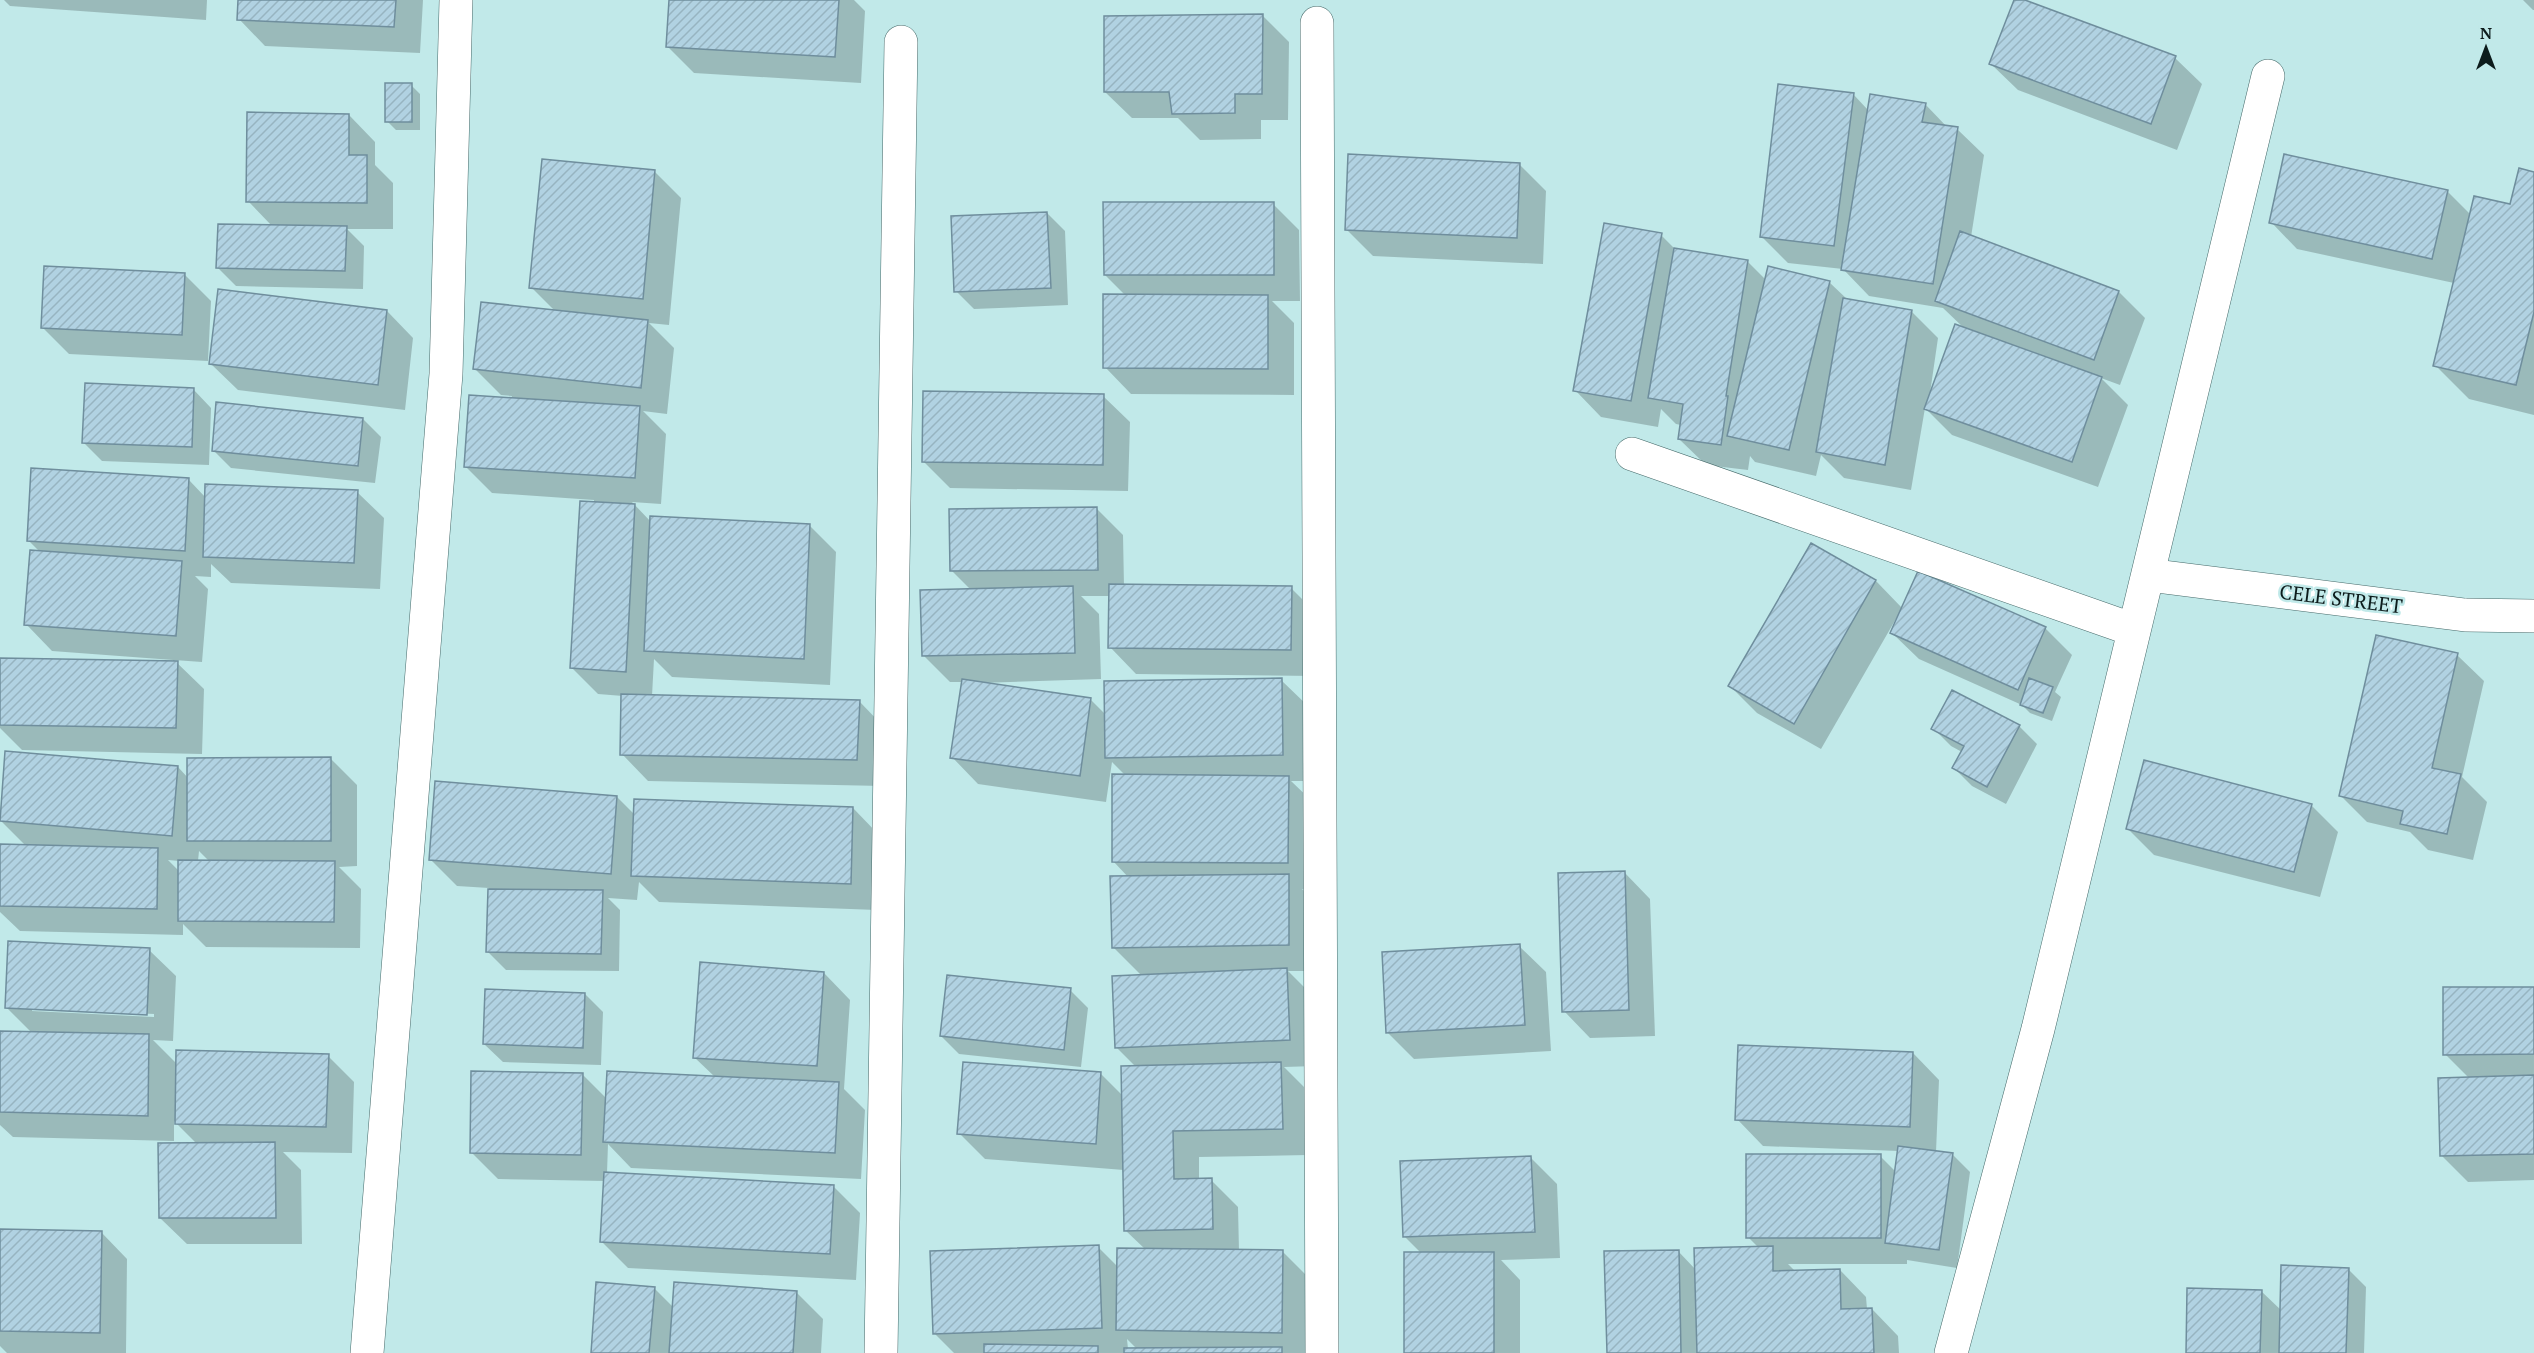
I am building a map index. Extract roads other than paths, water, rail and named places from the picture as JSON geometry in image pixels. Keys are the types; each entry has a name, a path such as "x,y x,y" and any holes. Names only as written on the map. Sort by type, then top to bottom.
{"street":[{"path":"367,1353 446,374 456,0"},
{"path":"1317,23 1322,1353"},
{"path":"881,1353 901,42"},
{"path":"1951,1353 2038,1029 2268,76"},
{"path":"1632,454 2134,630"},
{"name":"CELE STREET","path":"2148,574 2465,615 2534,616"}]}
